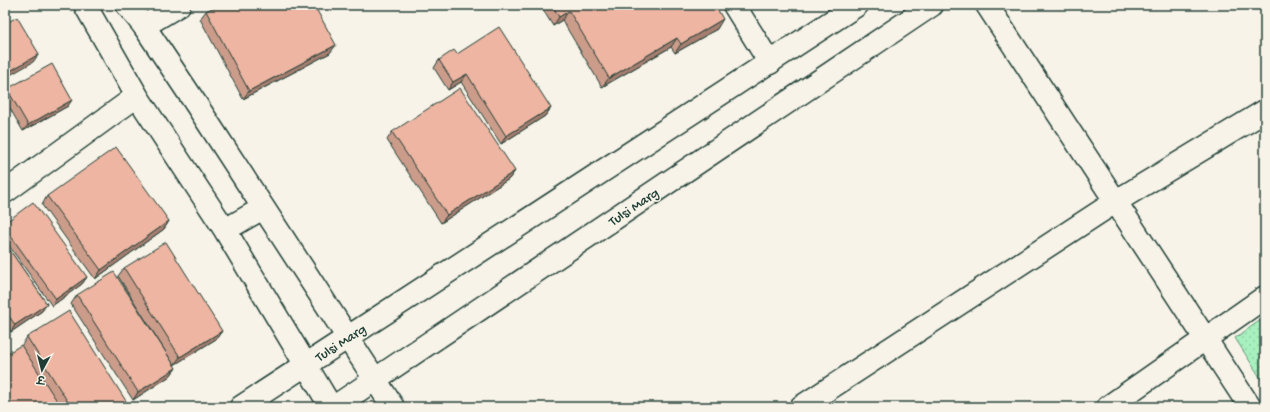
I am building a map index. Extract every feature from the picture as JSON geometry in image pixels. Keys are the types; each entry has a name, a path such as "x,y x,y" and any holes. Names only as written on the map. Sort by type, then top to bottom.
{"street":[{"path":"85,5 137,96 225,230 331,407"},
{"path":"127,5 144,26 393,407"},
{"path":"144,26 179,5"},
{"path":"734,5 770,63"},
{"name":"Tulsi Marg","path":"241,407 347,336 770,63 857,5"},
{"name":"Tulsi Marg","path":"334,407 932,5"},
{"path":"986,5 1250,407"},
{"path":"5,192 137,96"},
{"path":"801,407 1115,202 1265,111"},
{"path":"225,230 263,208"},
{"path":"1108,407 1265,297"}],"green space":[{"path":"1265,317 1265,385 1235,338"}],"building":[{"path":"218,5 314,5 336,45 249,91 206,11"},
{"path":"552,5 715,5 723,19 681,44 677,38 609,78 569,11 559,17"},
{"path":"17,17 39,54 5,74 5,24"},
{"path":"499,27 551,108 506,136 467,74 453,82 439,60 454,50 457,54"},
{"path":"52,64 72,100 28,125 7,89"},
{"path":"460,88 515,171 447,215 392,132"},
{"path":"116,147 169,221 101,270 47,196"},
{"path":"33,202 87,277 56,299 5,228 5,223"},
{"path":"166,242 222,331 180,357 124,268"},
{"path":"5,243 47,304 15,325 5,310"},
{"path":"114,272 176,368 138,392 77,295"},
{"path":"69,311 126,401 116,407 71,407 27,337"},
{"path":"21,345 61,407 5,406 5,355"}]}
